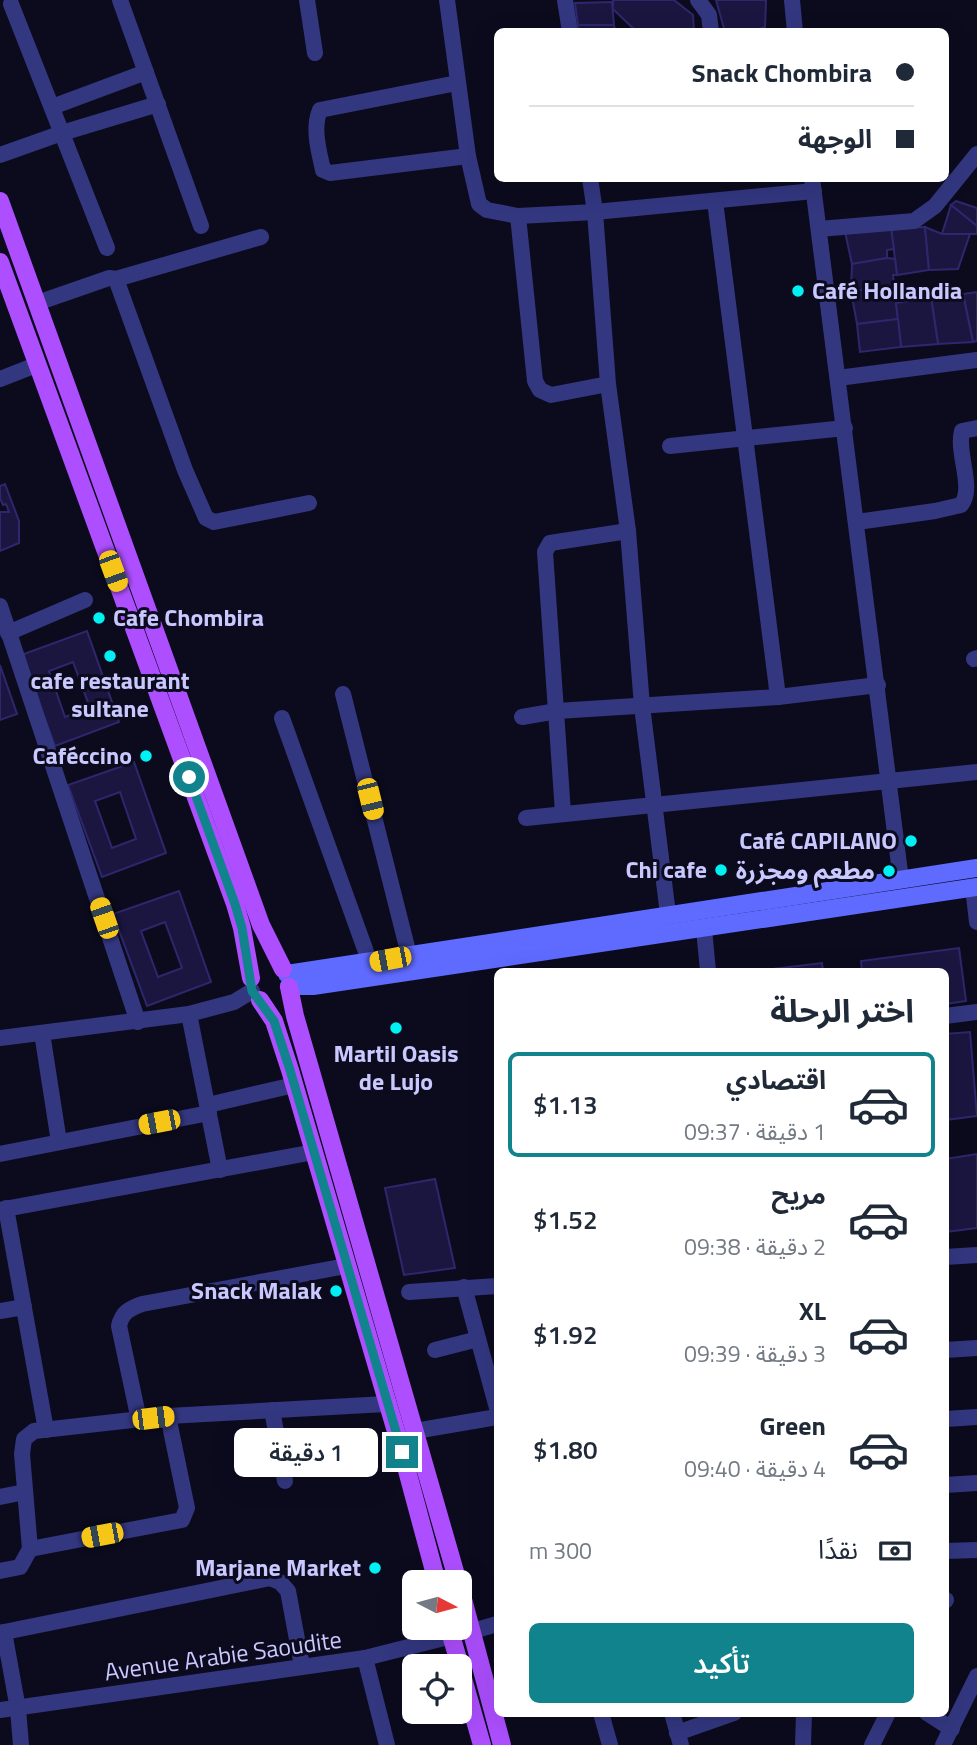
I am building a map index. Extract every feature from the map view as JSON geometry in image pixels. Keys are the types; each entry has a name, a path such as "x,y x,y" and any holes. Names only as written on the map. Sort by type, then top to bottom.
{"main road":[{"path":"0,201 261,925 287,979 295,1016 455,1570"},
{"path":"0,262 235,904 254,990 274,1021 402,1452 434,1570"},
{"path":"271,964 287,979 287,993 278,1001 266,1003 254,990 258,967 264,965 271,964"},
{"path":"472,1628 494,1714"},
{"path":"472,1710 482,1745"},
{"path":"495,1717 502,1745"}],"street":[{"path":"120,0 201,226"},
{"path":"307,0 315,53"},
{"path":"447,0 468,156 479,204 486,210 518,216 595,212 715,201 813,185 858,522 901,880"},
{"path":"565,0 569,28"},
{"path":"698,0 709,15 711,28"},
{"path":"792,0 795,28"},
{"path":"11,4 107,248"},
{"path":"52,107 146,72"},
{"path":"457,83 320,110 317,117 318,144 323,170 330,173 468,156"},
{"path":"0,155 158,103"},
{"path":"819,229 915,221 935,206 975,159"},
{"path":"591,182 608,384 628,531 642,706 668,914"},
{"path":"715,201 778,697"},
{"path":"518,216 535,381 540,390 551,395 608,384"},
{"path":"37,303 109,278 116,279 261,237"},
{"path":"116,279 185,470 206,518 214,522 309,503"},
{"path":"838,378 977,360"},
{"path":"0,379 36,365"},
{"path":"670,446 845,428"},
{"path":"858,522 935,511 971,500 960,440 962,432 977,428"},
{"path":"563,813 545,552 550,543 628,531"},
{"path":"8,633 85,600"},
{"path":"0,606 138,1022"},
{"path":"522,717 557,710 778,697 878,685"},
{"path":"343,694 410,955"},
{"path":"282,718 370,963"},
{"path":"526,818 977,772"},
{"path":"287,979 410,955 977,868"},
{"path":"287,979 304,987 975,887 977,922"},
{"path":"704,929 708,968"},
{"path":"0,1038 138,1022 189,1013 234,1002 254,990"},
{"path":"949,1016 977,1012"},
{"path":"189,1013 220,1170"},
{"path":"42,1033 59,1142"},
{"path":"0,1154 208,1109 294,1085"},
{"path":"46,1430 3,1209 314,1152"},
{"path":"949,1257 977,1255"},
{"path":"139,1420 119,1326 122,1315 131,1308 346,1266"},
{"path":"409,1292 494,1286"},
{"path":"464,1287 494,1397"},
{"path":"0,1311 24,1307"},
{"path":"435,1350 478,1339"},
{"path":"949,1350 977,1348"},
{"path":"0,1571 20,1567 30,1549 22,1454 24,1439 34,1432 167,1416 386,1404"},
{"path":"272,1410 285,1481"},
{"path":"30,1549 182,1520 187,1508 167,1416"},
{"path":"949,1419 977,1417"},
{"path":"415,1431 494,1418"},
{"path":"949,1485 977,1483"},
{"path":"0,1497 25,1492"},
{"path":"949,1551 977,1550"},
{"path":"21,1745 18,1709 2,1633 270,1578 280,1582 288,1591 302,1666"},
{"path":"473,1631 494,1625"},
{"name":"Avenue Arabie Saoudite","path":"0,1710 365,1658 424,1640"},
{"path":"365,1658 382,1744"},
{"path":"943,1745 977,1676"},
{"path":"960,1714 977,1712"},
{"path":"602,1717 610,1745"},
{"path":"672,1717 679,1739 726,1717"},
{"path":"803,1745 804,1717"},
{"path":"872,1745 886,1717"},
{"path":"933,1717 952,1729"}],"building":[{"path":"613,0 674,0 693,15 694,28 633,28 613,9"},
{"path":"716,0 766,0 765,27 724,28"},
{"path":"612,2 614,25 578,25 575,3"},
{"path":"578,25 614,25 614,28 578,28"},
{"path":"956,201 977,208 977,226 951,205"},
{"path":"951,205 977,226 977,234 942,234"},
{"path":"925,227 929,270 897,275 891,228"},
{"path":"925,227 942,234 970,234 958,269 929,270"},
{"path":"891,228 894,249 887,250 887,258 852,264 845,232"},
{"path":"895,259 897,275 893,275 894,286 851,291 852,264"},
{"path":"894,286 898,319 857,324 851,291"},
{"path":"977,292 977,341 973,342 963,294"},
{"path":"963,294 973,342 938,344 931,297"},
{"path":"931,297 938,344 901,347 896,303"},
{"path":"898,319 901,347 860,352 857,324"},
{"path":"5,484 19,521 19,543 0,551 0,512 9,512 0,498 0,486"},
{"path":"87,631 119,722 55,746 21,655","holes":["73,662 90,708 65,717 49,671"]},
{"path":"0,665 17,714 0,720"},
{"path":"134,762 166,853 102,877 68,785","holes":["120,792 136,839 112,848 95,801"]},
{"path":"179,891 211,982 147,1006 113,914","holes":["165,922 182,968 158,977 141,931"]},
{"path":"959,948 966,1001 949,1003 949,968 862,968 861,961"},
{"path":"822,963 823,968 780,968"},
{"path":"970,1032 977,1116 949,1120 949,1034"},
{"path":"977,1154 977,1228 949,1232 949,1158"},
{"path":"435,1179 455,1268 404,1275 385,1188"}],"place":[{"name":"Café Hollandia","path":"798,291"},
{"name":"Cafe Chombira","path":"99,618"},
{"name":"cafe restaurant sultane","path":"110,656"},
{"name":"Caféccino","path":"146,756"},
{"name":"Café CAPILANO","path":"911,841"},
{"name":"Chi cafe","path":"721,870"},
{"name":"مطعم ومجزرة","path":"889,871"},
{"name":"Martil Oasis de Lujo","path":"396,1028"},
{"name":"Snack Malak","path":"336,1291"},
{"name":"Marjane Market","path":"375,1568"}],"route":[{"path":"189,777 235,904 242,928 252,991 274,1021 290,1070 402,1452"}]}
